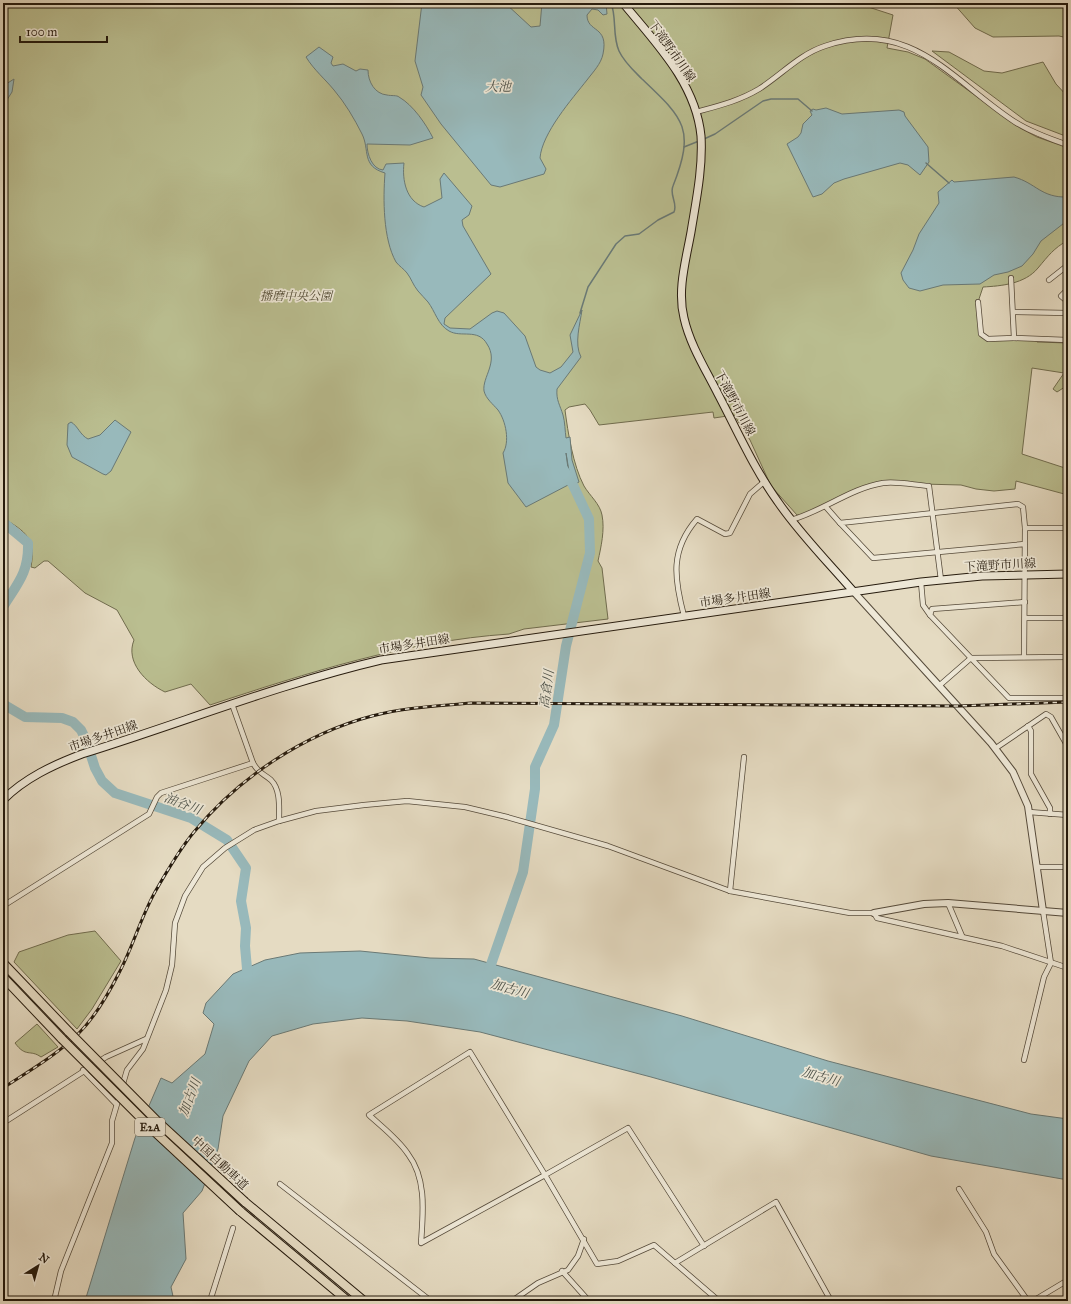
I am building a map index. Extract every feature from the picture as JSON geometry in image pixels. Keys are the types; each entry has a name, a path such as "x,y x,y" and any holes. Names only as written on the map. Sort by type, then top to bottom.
{"highway":[{"name":"中国自動車道","path":"3,963 159,1123 245,1202 364,1301"},
{"name":"中国自動車道","path":"3,976 62,1039 154,1131 240,1211 348,1301"}],"main road":[{"name":"下滝野市川線","path":"623,3 670,61 686,87 696,112 700,136 701,155 682,283 683,317 703,366 765,481 791,520 853,591 941,580 1068,574"},
{"name":"市場多井田線","path":"3,800 26,781 61,762 232,704 345,668 381,660 853,591"}],"street":[{"path":"696,112 738,100 759,88 802,57 824,46 839,42 864,40 880,41 909,47 930,57 1016,123 1068,145"},
{"path":"1049,280 1068,265"},
{"path":"1012,278 1014,338"},
{"path":"1068,290 1061,296 1068,302"},
{"path":"978,302 981,334 988,339 1014,338 1067,340 1068,333"},
{"path":"1014,312 1068,313"},
{"path":"684,616 679,598 677,574 677,559 681,540 698,518 725,534 730,533 750,494 765,481"},
{"path":"791,520 808,515 852,493 883,483 929,486 931,512 941,580"},
{"path":"840,523 931,512 1018,504 1023,507 1025,528 1024,656"},
{"path":"826,507 873,558 1025,544"},
{"path":"1025,528 1068,528"},
{"path":"921,582 923,606 1009,698 1068,698"},
{"path":"853,591 996,748 1005,759 1020,784 1029,812 1051,963 1044,977 1024,1060"},
{"path":"930,615 932,609 1025,602"},
{"path":"1025,618 1068,618"},
{"path":"940,685 971,658 1024,656 1068,657"},
{"path":"232,704 253,763 258,772 273,782 276,788 278,794 279,821"},
{"path":"996,748 1046,714 1051,717 1068,747"},
{"path":"1028,726 1031,731 1031,774 1050,808 1050,814"},
{"path":"730,891 744,757"},
{"path":"3,906 151,811 157,797 161,793 253,763"},
{"path":"54,1301 61,1271 112,1143 112,1121 127,1070 143,1049 166,990 172,965 175,923 179,909 192,883 203,867 233,842 254,830 279,821 316,811 393,802 442,803 466,807 608,846 730,891 850,913 874,913 924,904 948,903 1068,913"},
{"path":"1029,812 1068,816"},
{"path":"1037,867 1068,867"},
{"path":"948,903 962,936"},
{"path":"874,913 877,918 1002,946 1068,968"},
{"path":"3,1123 83,1070 106,1057 146,1039"},
{"path":"704,1246 628,1128 545,1175 422,1243 422,1193 415,1164 408,1153 369,1115 470,1052 545,1175 584,1240 597,1264 618,1261 654,1245 719,1301"},
{"path":"83,1070 116,1104"},
{"path":"280,1184 432,1301"},
{"path":"959,1189 986,1232 994,1254 1028,1301"},
{"path":"675,1263 776,1202 831,1301"},
{"path":"210,1301 233,1228"},
{"path":"512,1301 538,1283 562,1271 568,1270 574,1264 584,1240"},
{"path":"562,1271 589,1301"},
{"path":"1033,1301 1068,1280"}],"green space":[{"name":"播磨中央公園","path":"3,3 856,3 893,15 887,48 908,52 925,59 1020,128 1037,137 1068,148 1068,240 1055,249 1033,273 1026,278 1005,285 983,287 978,302 981,334 988,339 1037,339 1037,342 1068,343 1068,385 1057,392 1053,389 1064,373 1032,368 1022,454 1068,469 1068,495 1016,481 1015,489 994,491 976,489 961,485 883,483 852,493 808,515 797,515 771,486 750,440 734,415 714,418 713,412 599,425 585,404 569,407 565,410 569,439 574,459 584,486 597,504 602,515 603,532 598,561 602,568 608,619 524,629 509,634 471,638 395,651 320,670 210,705 191,684 165,692 151,683 139,671 132,656 134,640 117,610 85,593 48,561 44,561 35,568 31,567 32,549 28,537 18,527 3,518"},
{"path":"953,3 1068,3 1068,38 1059,36 993,37 975,28"},
{"path":"932,51 949,52 984,71 1002,73 1043,62 1056,84 1068,97 1068,137 1026,121"},
{"path":"95,931 121,961 92,1009 77,1029 14,962 19,952 68,935"},
{"path":"37,1024 58,1047 41,1057 25,1052 15,1043"}],"water":[{"name":"大池","path":"422,3 505,3 531,27 540,26 542,3 606,3 607,14 603,15 598,10 592,9 587,15 590,25 601,34 603,38 604,45 602,58 566,106 546,138 540,158 546,169 544,174 500,187 491,185 441,124 421,95 423,87 415,61"},
{"path":"319,47 333,57 331,63 333,66 343,64 356,71 360,69 368,70 369,79 373,87 383,94 398,96 404,100 419,115 433,138 410,145 367,144 369,156 373,164 379,169 383,170 386,164 404,163 406,189 413,200 424,207 442,198 440,179 444,173 472,206 469,215 462,220 463,226 491,274 445,318 444,324 450,328 470,329 492,313 497,311 504,313 525,336 536,367 550,373 561,367 573,352 570,335 582,310 578,340 581,357 557,389 558,399 564,418 566,438 570,437 572,460 579,482 572,486 566,453 570,484 526,507 508,483 503,453 507,437 505,426 498,410 488,399 484,391 485,380 491,363 490,351 487,344 479,336 454,333 445,328 439,322 428,302 416,289 407,273 396,262 386,231 384,207 385,173 377,170 369,162 362,134 353,116 331,86 312,66 306,57"},
{"path":"14,79 12,92 3,106 3,86"},
{"path":"826,108 842,114 899,110 904,112 905,116 928,147 929,162 920,175 908,165 900,163 844,179 834,183 822,194 813,197 787,144 798,137 801,133 803,124 812,115 810,111 813,109 816,110"},
{"path":"1014,177 1045,193 1059,197 1068,197 1068,220 1041,241 1033,254 1022,266 1008,272 994,275 980,284 943,285 920,291 909,288 903,280 901,273 913,250 919,234 939,203 938,192 952,180 954,182"},
{"path":"115,420 131,432 111,471 106,475 103,474 72,457 67,445 68,424 71,422 88,439 100,435"},
{"name":"加古川","path":"360,951 430,958 474,959 682,1016 828,1061 1031,1114 1068,1119 1068,1180 931,1156 651,1077 480,1032 407,1021 362,1018 313,1024 272,1036 249,1061 223,1116 218,1149 202,1191 183,1213 186,1259 171,1287 174,1301 85,1301 135,1138 161,1078 172,1083 205,1054 214,1024 203,1013 206,1003 233,974 265,960 300,953"}],"waterway":[{"path":"580,313 588,287 616,244 625,236 639,234 658,220 674,212 675,205 672,189 684,150 682,125 676,115 629,66 619,51 611,3"},
{"path":"704,139 715,134 763,101 771,99 798,99 812,111"},
{"path":"684,147 699,141"},
{"path":"926,163 949,183"},
{"name":"高倉川","path":"487,976 523,872 535,789 535,767 554,725 566,646 590,553 589,519 573,485 562,467"},
{"name":"油谷川","path":"3,522 28,543 28,553 21,578 3,607"},
{"name":"油谷川","path":"3,704 25,717 62,718 73,722 81,730 86,740 95,768 102,781 115,793 191,818 227,840 246,868 241,901 246,928 245,946 248,980"}],"railway":[{"path":"3,1088 62,1048 79,1033 90,1020 107,995 120,971 141,921 164,876 178,853 211,812 252,776 274,760 297,746 347,724 384,713 422,707 471,703 959,706 1068,702"}]}
